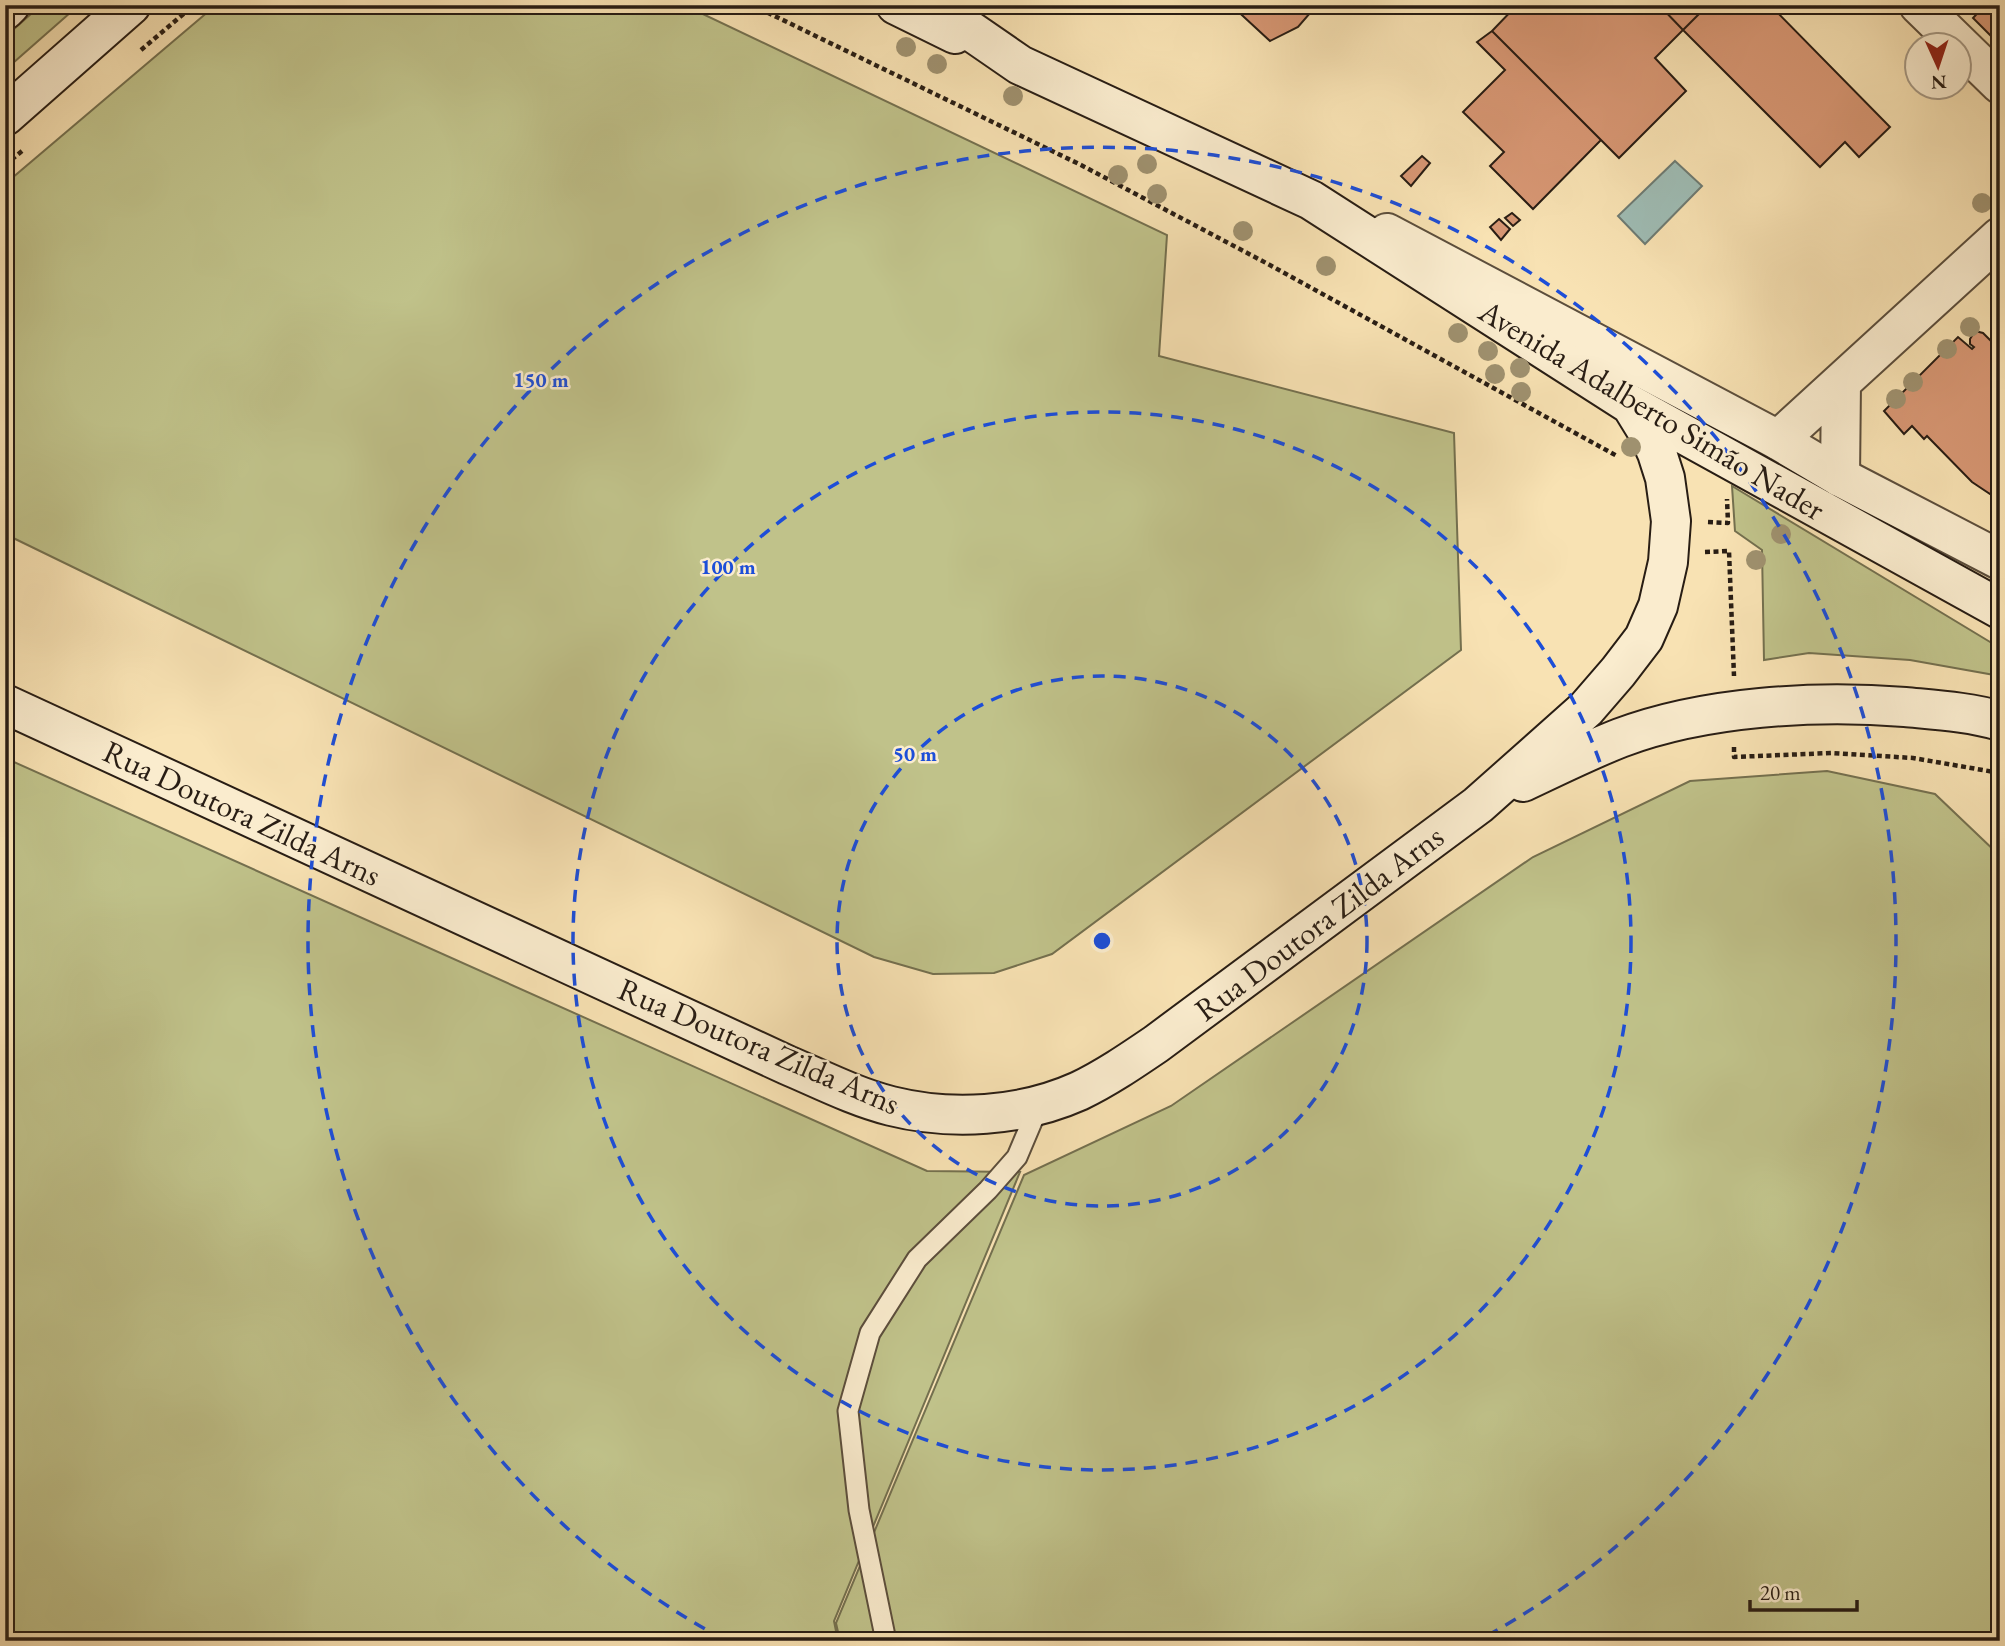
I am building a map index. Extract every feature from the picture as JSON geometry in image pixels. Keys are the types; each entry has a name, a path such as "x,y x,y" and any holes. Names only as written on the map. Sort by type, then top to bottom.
{"main road":[{"path":"5,10 10,5"},
{"path":"5,117 131,5"},
{"path":"896,5 1020,65"},
{"name":"Avenida Adalberto Simão Nader","path":"933,5 1020,65 1424,251 1778,440 1839,477 2000,560"},
{"path":"1919,5 2000,84"},
{"name":"Avenida Adalberto Simão Nader","path":"1311,200 1631,405 2000,609"},
{"path":"1778,440 2000,237"},
{"path":"1839,477 1841,383"},
{"path":"1478,805 1586,709 1644,638 1658,606 1671,521 1665,478 1647,432 1631,405"},
{"name":"Rua Doutora Zilda Arns","path":"5,704 786,1065 888,1105 922,1113 962,1115 1000,1112 1039,1104 1077,1091 1136,1057 1478,805"},
{"path":"1478,805 1565,761 1622,737 1736,710 1824,705 1882,706 1942,711 2000,721"}],"lane":[{"path":"886,1641 859,1510 848,1411 870,1333 917,1259 988,1190 1017,1157 1039,1104"}],"path":[{"path":"752,5 1081,165 1627,461"},
{"path":"1668,552 1729,551 1736,710 1734,757 1831,753 1913,758 2000,773"}],"green space":[{"path":"41,5 79,5 5,70 5,37"},
{"path":"216,5 684,5 1167,235 1159,356 1454,433 1461,650 1052,954 994,973 933,974 874,957 5,534 5,184"},
{"path":"1732,486 2000,648 2000,676 1910,660 1809,653 1764,660 1762,550 1735,531"},
{"path":"5,758 927,1171 1020,1172 834,1621 838,1641 5,1641"},
{"path":"1827,771 1935,794 2000,856 2000,1641 840,1641 836,1623 1024,1175 1171,1106 1533,857 1690,781"}],"water":[{"path":"1675,161 1702,186 1645,244 1618,216"}],"building":[{"path":"1231,5 1317,5 1298,27 1270,41"},
{"path":"1517,5 1659,5 1683,30 1655,58 1686,91 1619,158 1492,31"},
{"path":"1659,5 1708,5 1683,30"},
{"path":"1708,5 1770,5 1890,127 1859,157 1845,142 1820,167 1683,30"},
{"path":"1985,5 2000,5 2000,45 1973,18"},
{"path":"1492,31 1601,140 1533,209 1490,166 1504,152 1463,112 1505,70 1477,42"},
{"path":"1422,156 1430,163 1411,186 1401,176"},
{"path":"1512,213 1520,220 1513,226 1505,218"},
{"path":"1499,219 1510,229 1501,240 1490,227"},
{"path":"1975,331 1983,333 1993,343 2000,339 2000,366 1996,370 2000,373 2000,485 1990,494 1972,482 1927,436 1924,439 1912,426 1904,434 1884,411 1958,337 1972,349 1974,347 1970,344 1970,339"}]}
